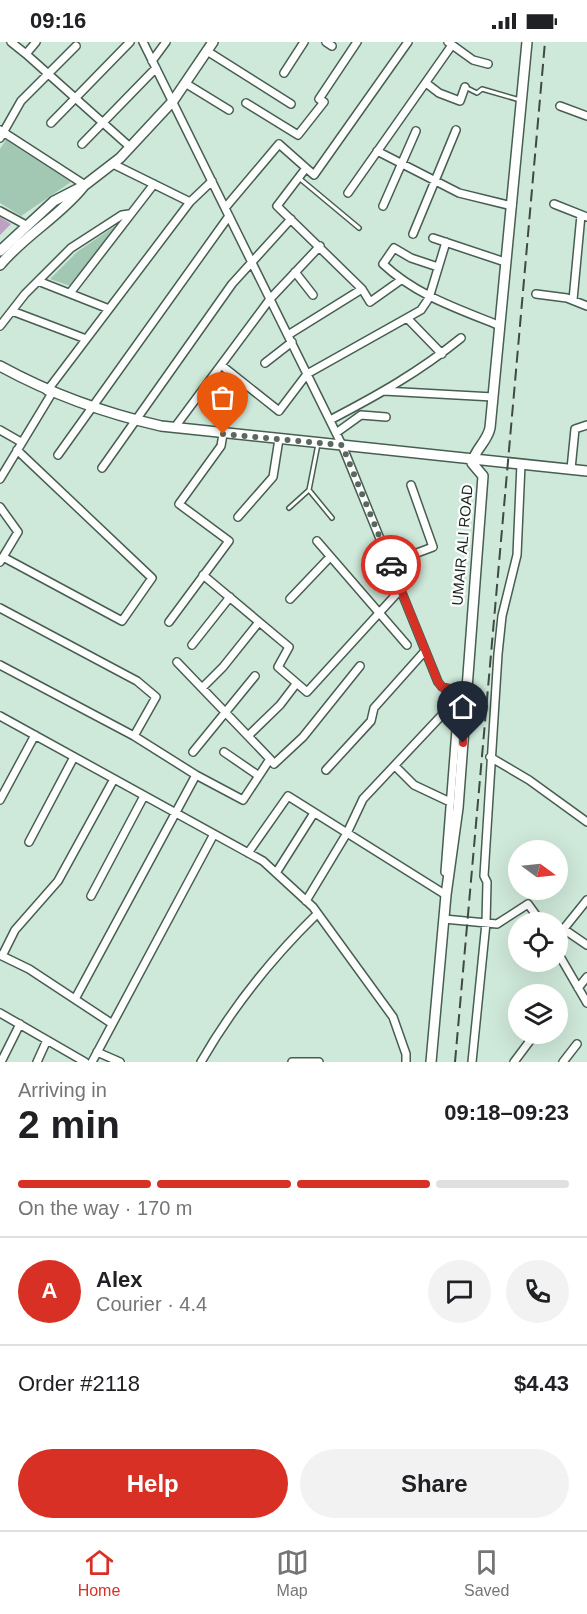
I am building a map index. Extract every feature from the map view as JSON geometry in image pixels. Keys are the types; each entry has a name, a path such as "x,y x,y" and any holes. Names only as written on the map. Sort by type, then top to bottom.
{"street":[{"path":"11,42 130,147"},
{"path":"26,54 36,42"},
{"path":"51,123 130,42"},
{"path":"143,42 342,445 424,652 442,687 462,689 455,719 446,895 288,796 248,853"},
{"path":"82,144 154,64 166,42"},
{"path":"0,251 54,201 85,185 113,164 172,101 213,42"},
{"path":"284,73 304,42"},
{"path":"246,103 298,135 324,102 319,99 357,42"},
{"path":"225,208 279,144 314,175 408,42"},
{"path":"473,459 489,433 527,42"},
{"path":"348,193 426,83 450,44 473,60 488,64"},
{"path":"76,46 21,101 1,133 85,185"},
{"path":"207,51 291,104"},
{"path":"185,83 229,110"},
{"path":"426,83 439,93 460,101 465,87"},
{"path":"560,105 587,116"},
{"path":"383,206 416,130"},
{"path":"413,234 456,130"},
{"path":"377,151 459,193 512,206"},
{"path":"113,164 190,202"},
{"path":"306,168 277,206 362,289 370,302 401,280"},
{"path":"0,479 49,392 86,339 190,202 212,181"},
{"path":"70,293 154,184"},
{"path":"0,265 34,230 74,199 85,185"},
{"path":"554,204 584,215 573,300"},
{"path":"0,211 26,225"},
{"path":"0,326 38,281 71,248 122,215 129,214"},
{"path":"58,455 230,216"},
{"path":"102,468 232,284 253,264 291,219"},
{"path":"433,238 505,262"},
{"path":"221,365 279,411 308,374 421,310 429,298 446,242"},
{"path":"175,427 270,298 320,246"},
{"path":"438,267 411,258 394,248 383,264 401,280 429,298 498,325"},
{"path":"295,272 313,295"},
{"path":"38,281 109,309"},
{"path":"265,363 290,339 362,289"},
{"path":"536,294 573,300 587,306"},
{"path":"12,310 86,339"},
{"path":"408,319 442,354"},
{"path":"330,420 427,366 461,338"},
{"path":"0,366 49,392 135,420 223,434 587,471"},
{"path":"384,391 493,397"},
{"path":"336,433 361,415 386,417"},
{"path":"571,469 575,429 587,425"},
{"path":"0,430 21,442"},
{"path":"169,622 229,541 179,504 221,446 223,434"},
{"path":"238,517 273,477 279,439"},
{"path":"0,507 18,532 1,559 122,621 152,578 17,450"},
{"name":"UMAIR ALI ROAD","path":"431,1062 446,895 458,808 462,689 483,476 482,471 474,467 473,459"},
{"path":"472,1062 486,923 487,882 484,876 489,829 490,757 502,616 517,555 521,464"},
{"path":"390,563 433,547 411,485"},
{"path":"317,541 407,645"},
{"path":"290,599 330,557"},
{"path":"203,575 290,648 277,665 307,692 400,588"},
{"path":"192,645 230,597"},
{"path":"0,608 137,681 156,698 134,736"},
{"path":"202,688 223,667 259,622"},
{"path":"326,770 371,721 374,708 424,652"},
{"path":"177,663 274,764 303,737 360,666"},
{"path":"0,665 134,736 196,775 243,800 270,759"},
{"path":"193,752 255,676"},
{"path":"248,736 280,705 296,684"},
{"path":"306,901 347,833 363,799 441,716 455,719"},
{"path":"0,717 263,861 317,914 393,1017 406,1054 406,1062"},
{"path":"0,800 35,735"},
{"path":"224,752 259,776"},
{"path":"29,842 74,757"},
{"path":"490,757 529,780 587,822"},
{"path":"395,766 414,785 450,802"},
{"path":"75,999 196,775"},
{"path":"111,1023 29,969 1,955 15,930 58,881 114,779"},
{"path":"91,896 144,796"},
{"path":"276,873 315,813"},
{"path":"92,1062 214,834"},
{"path":"568,926 587,900"},
{"path":"516,912 528,904 534,912"},
{"path":"201,1062 219,1032 288,943 317,914"},
{"path":"444,919 497,924 508,917"},
{"path":"568,932 587,945"},
{"path":"568,970 587,1003"},
{"path":"578,988 587,977"},
{"path":"0,1013 85,1062"},
{"path":"2,1058 20,1024"},
{"path":"37,1062 47,1040"},
{"path":"514,1062 528,1044"},
{"path":"563,1062 577,1044"},
{"path":"97,1052 120,1062"},
{"path":"292,1062 319,1062"}],"lane":[{"path":"465,87 477,93 482,89 522,100"},
{"path":"299,178 359,228"},
{"path":"289,508 309,490 318,443"},
{"path":"309,490 332,518"}],"green space":[{"path":"6,140 71,182 21,216 0,203 0,149"},
{"path":"121,222 70,286 50,279 77,252"}],"building":[{"path":"0,217 11,224 0,235"}],"railway":[{"path":"455,1062 545,42"}],"way so far":[{"path":"223,434 342,445 391,565"}],"route":[{"path":"391,565 424,652 438,682 442,687 459,691 465,687 463,743"}]}
